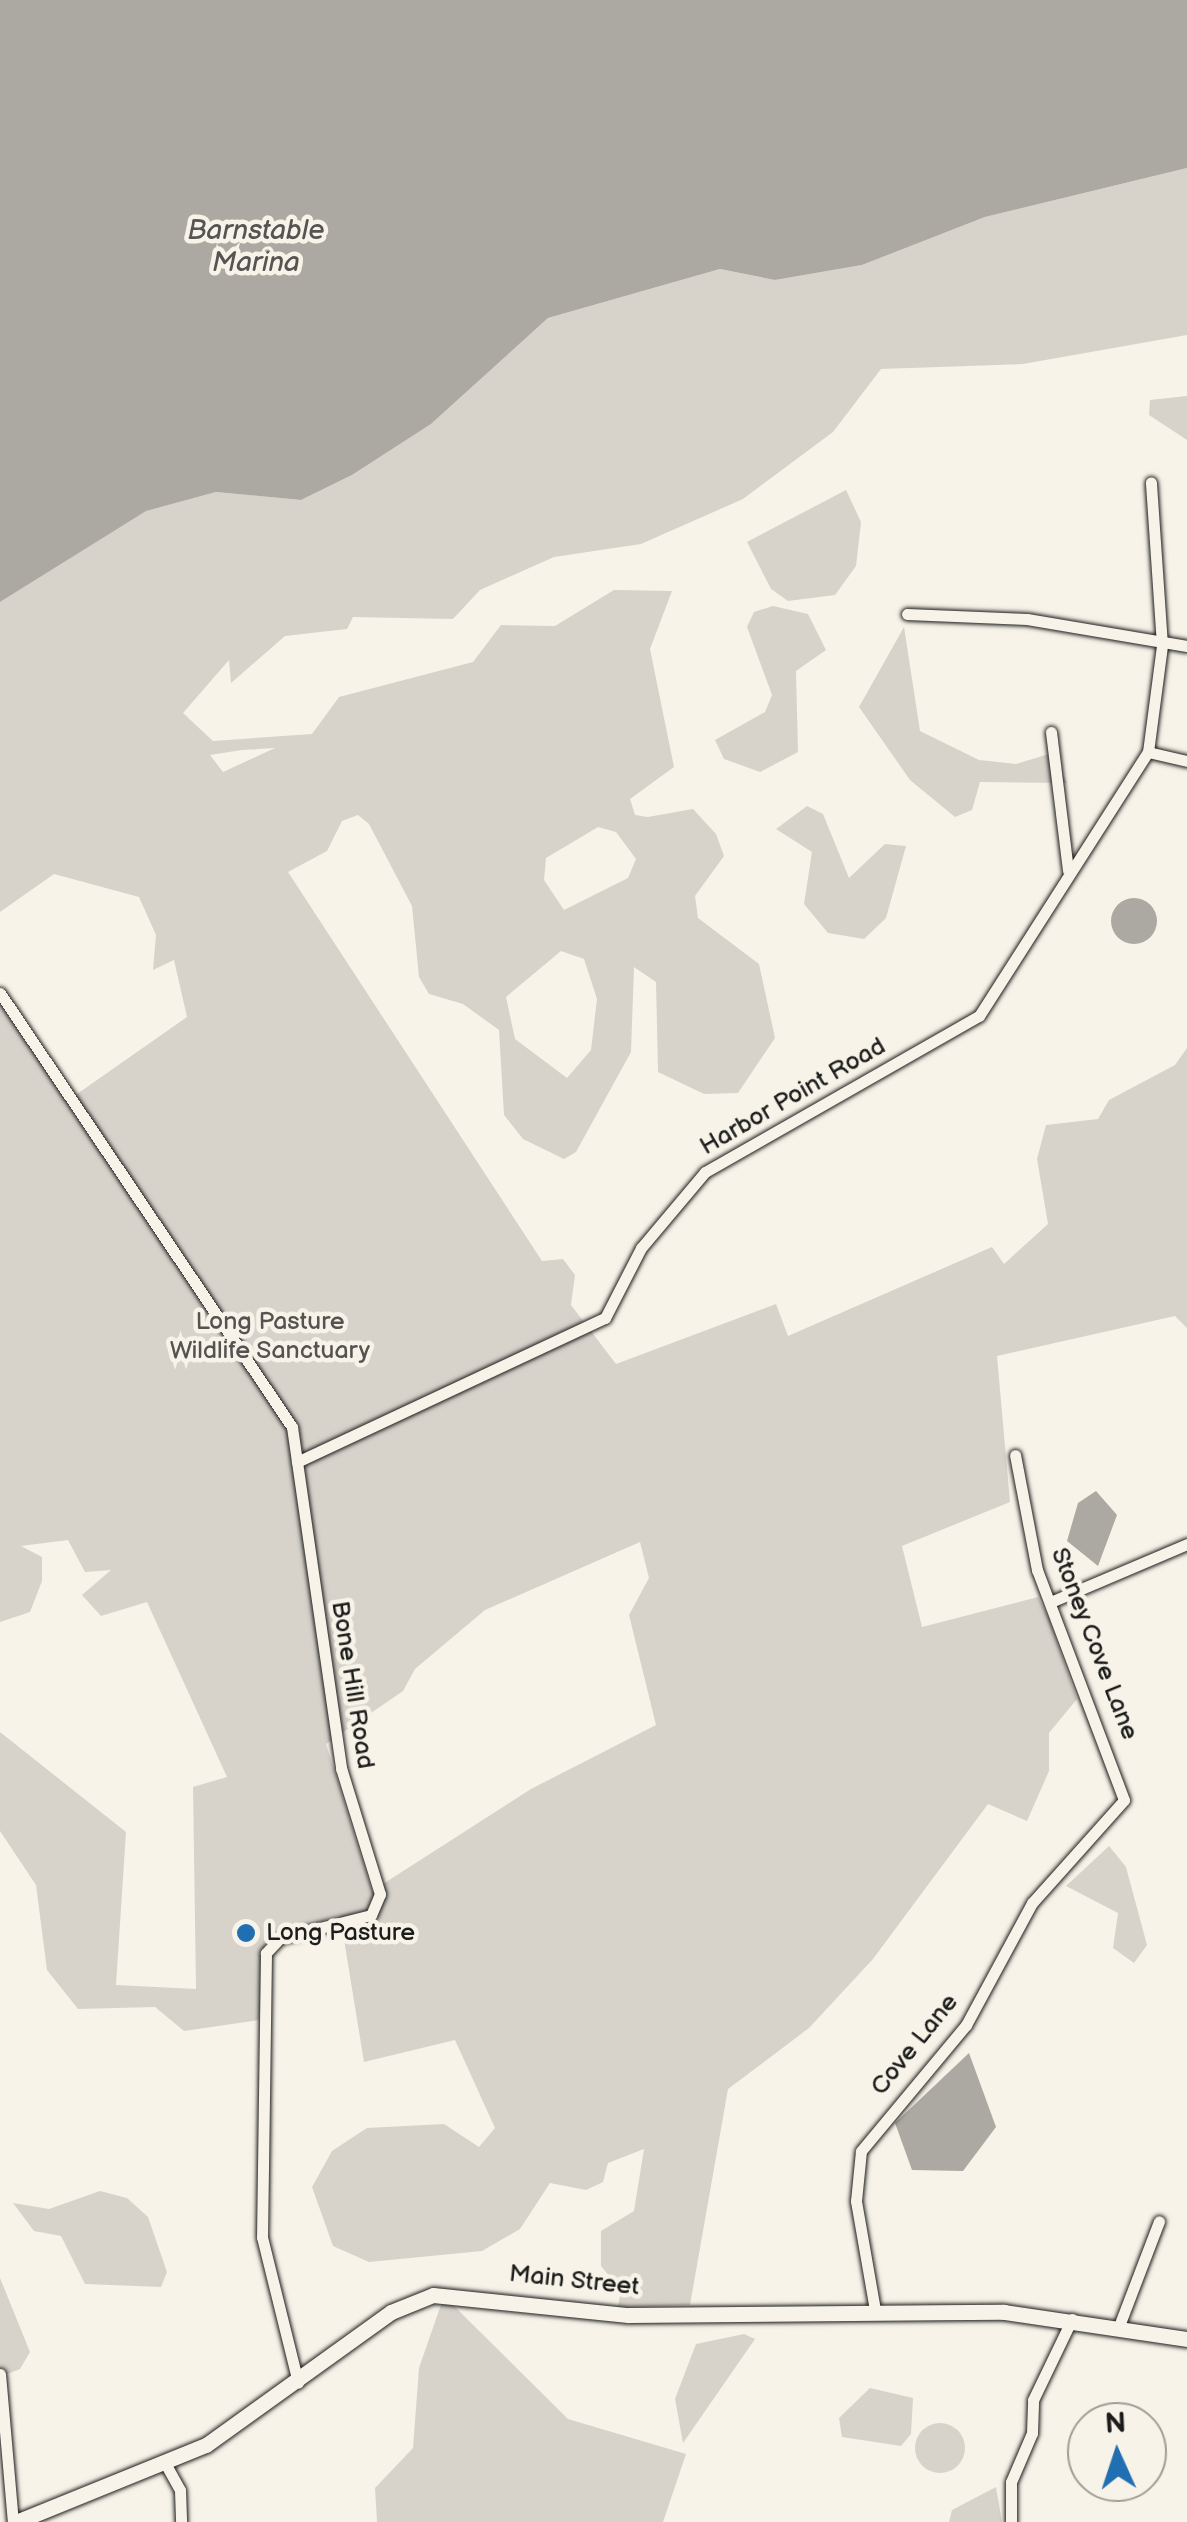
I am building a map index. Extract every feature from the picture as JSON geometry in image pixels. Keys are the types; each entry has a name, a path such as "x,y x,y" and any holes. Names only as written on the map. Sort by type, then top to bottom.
{"main road":[{"name":"Main Street","path":"15,2522 165,2463 298,2383 391,2312 432,2295 628,2315 875,2310 1072,2319 1187,2339"}],"street":[{"path":"1151,482 1162,644 1148,752 1187,762"},
{"path":"907,614 1027,619 1187,646"},
{"path":"1051,732 1068,870"},
{"name":"Harbor Point Road","path":"297,1462 604,1318 641,1248 705,1172 979,1016 1068,870 1148,752"},
{"name":"Bone Hill Road","path":"0,992 288,1418 341,1768 380,1894 371,1915 280,1938 266,1953 262,2237 298,2383"},
{"name":"Stoney Cove Lane","path":"1015,1455 1036,1570 1053,1601 1124,1789"},
{"path":"1053,1601 1187,1544"},
{"name":"Cove Lane","path":"875,2310 857,2213 861,2152 966,2026 1024,1916 1110,1826 1124,1789"},
{"path":"1119,2326 1159,2221"},
{"path":"1012,2522 1011,2482 1032,2433 1033,2400 1072,2319"},
{"path":"0,2374 15,2522"},
{"path":"165,2463 180,2490 181,2522"}],"green space":[{"name":"Long Pasture Wildlife Sanctuary","path":"1187,168 1187,335 1023,364 881,369 833,432 743,499 641,544 554,557 480,590 453,619 353,617 347,629 285,636 231,683 229,660 183,713 213,741 312,734 339,697 473,662 501,625 555,626 614,590 672,591 650,649 674,767 630,799 635,815 648,817 693,809 716,834 724,856 695,896 698,918 759,964 775,1038 738,1093 704,1094 658,1072 656,982 634,967 631,1052 576,1152 564,1159 523,1139 504,1115 499,1030 463,1004 429,994 419,977 412,906 369,824 358,815 342,821 327,851 288,872 542,1261 563,1259 575,1275 571,1305 616,1364 776,1304 788,1336 992,1247 1004,1264 1048,1224 1037,1159 1046,1125 1098,1119 1109,1100 1175,1065 1187,1048 1187,1328 1175,1316 997,1356 1010,1502 902,1546 922,1627 1038,1597 1049,1619 1077,1699 1049,1733 1049,1771 1027,1821 988,1804 873,1959 809,2028 728,2089 690,2305 618,2307 621,2290 601,2266 601,2231 634,2211 644,2149 608,2163 603,2182 586,2190 550,2183 520,2229 482,2251 369,2262 333,2246 312,2187 332,2151 367,2128 444,2124 479,2147 495,2128 455,2040 364,2062 340,1915 265,1940 259,2020 184,2031 155,2007 78,2009 47,1970 36,1885 0,1831 0,1732 126,1832 116,1985 196,1989 193,1787 227,1777 147,1602 101,1616 82,1595 111,1570 85,1572 68,1540 21,1546 42,1557 42,1581 30,1612 0,1622 0,1001 67,1101 187,1017 174,960 153,970 156,935 139,897 54,874 0,912 0,602 145,511 216,492 301,500 352,475 431,424 548,318 720,269 775,280 862,265 985,217","holes":["275,748 223,772 210,755","598,827 616,832 636,859 628,878 564,910 544,880 546,858","561,951 584,959 597,999 591,1050 567,1078 515,1039 506,997","640,1542 649,1578 629,1615 656,1725 531,1789 372,1891 326,1744 403,1691 415,1669 485,1610"]},
{"path":"1187,396 1187,440 1149,415 1150,400"},
{"path":"846,490 861,522 856,566 835,595 788,601 771,589 747,542"},
{"path":"773,606 808,614 826,650 796,671 798,752 760,772 724,759 715,740 765,712 772,695 747,627 754,612"},
{"path":"904,627 920,731 979,760 1016,764 1052,753 1067,783 980,782 972,810 955,817 910,780 859,707"},
{"path":"807,806 823,814 849,878 885,844 906,846 886,918 864,939 828,933 804,904 812,852 776,829"},
{"path":"1109,1846 1126,1867 1147,1945 1134,1963 1113,1948 1118,1913 1066,1886"},
{"path":"100,2191 127,2198 148,2217 167,2272 161,2287 85,2284 61,2236 34,2231 13,2203 49,2209"},
{"path":"0,2278 30,2352 20,2369 0,2377"},
{"path":"444,2296 568,2419 686,2454 663,2522 377,2522 375,2488 413,2448 419,2368"},
{"path":"744,2334 755,2339 683,2443 675,2399 696,2344"},
{"path":"870,2388 913,2398 911,2434 901,2446 842,2437 839,2418"},
{"path":"940,2423 957,2431 965,2448 957,2465 940,2473 923,2465 915,2448 923,2431"},
{"path":"996,2487 1002,2522 949,2522 952,2510"}],"water":[{"name":"Barnstable Marina","path":"0,0 1187,0 1187,168 985,217 862,265 775,280 720,269 548,318 431,424 352,475 301,500 216,492 146,511 0,602"},
{"path":"1134,898 1150,905 1157,921 1150,937 1134,944 1118,937 1111,921 1118,905"},
{"path":"1096,1491 1117,1515 1098,1566 1067,1541 1078,1503"},
{"path":"969,2053 996,2127 963,2171 912,2170 895,2123"}],"place":[{"name":"Long Pasture","path":"246,1933"}]}
